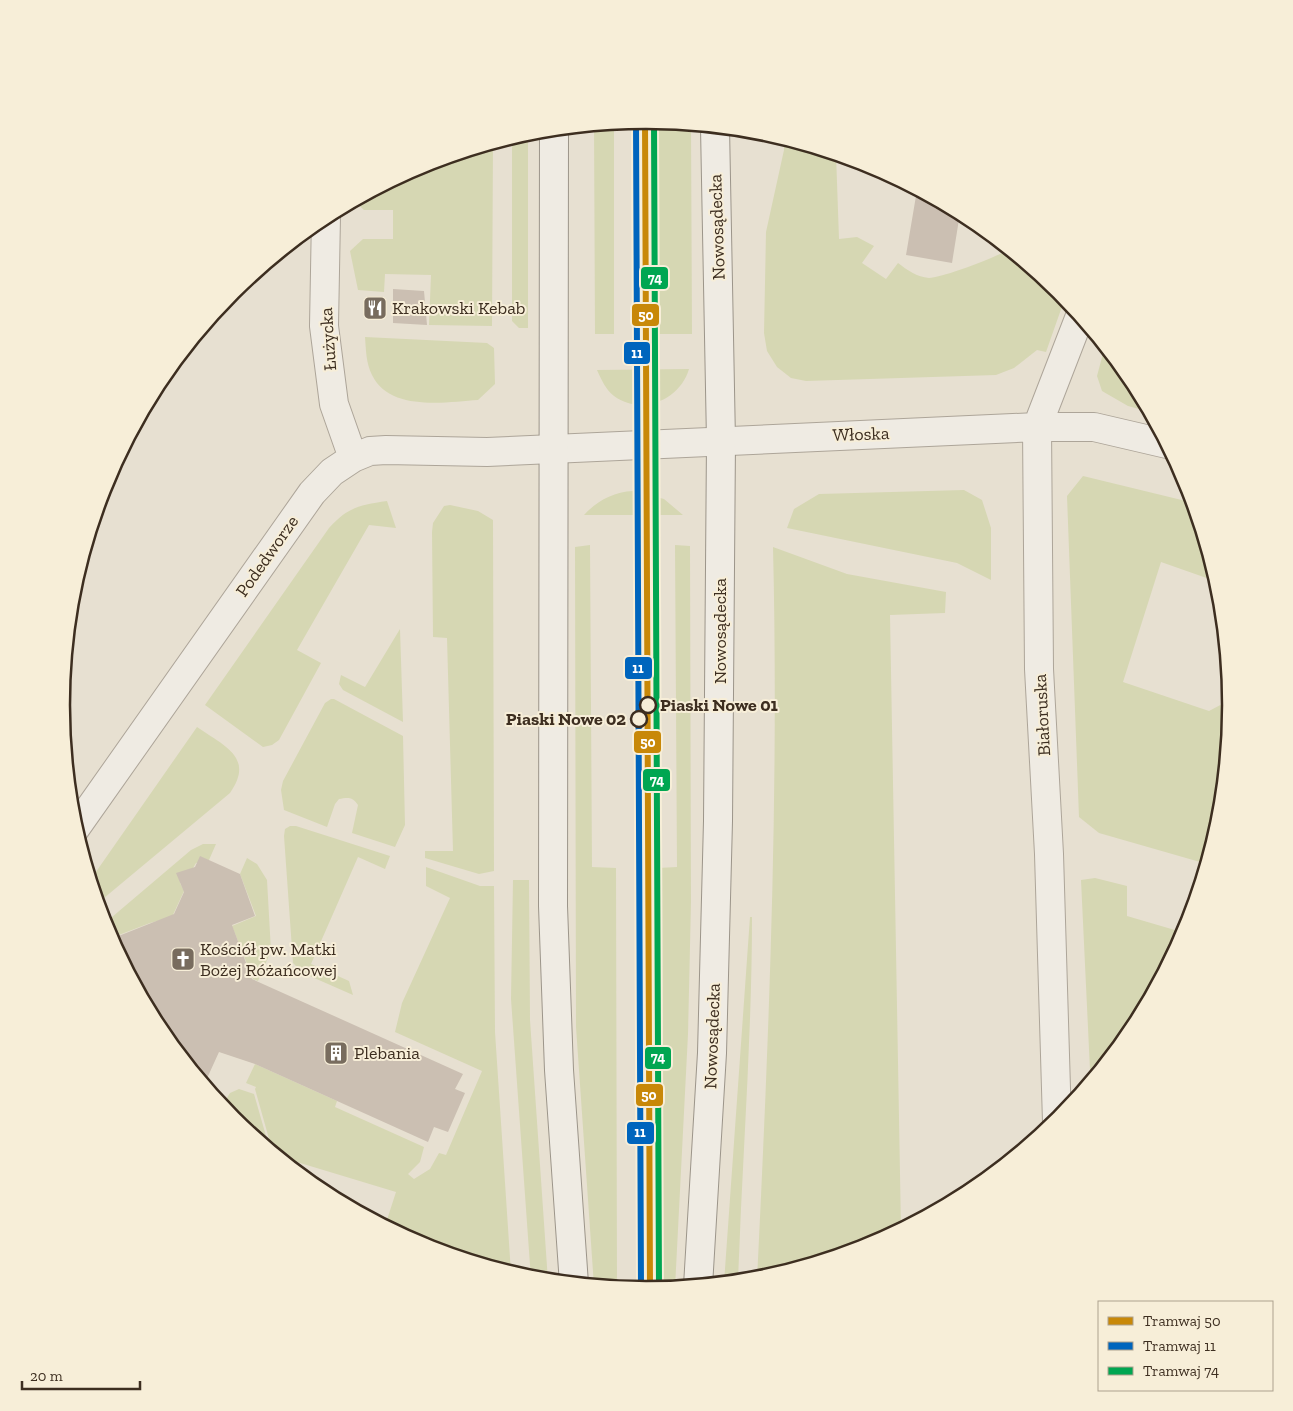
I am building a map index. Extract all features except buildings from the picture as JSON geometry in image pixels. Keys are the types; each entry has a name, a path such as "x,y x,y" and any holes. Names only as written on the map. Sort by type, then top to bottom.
{"street":[{"name":"Nowosądecka","path":"698,1279 712,1053 716,898 721,441 714,133"},
{"path":"554,137 553,906 559,1070 574,1277"},
{"name":"Łużycka","path":"326,226 324,326 334,404 353,458"},
{"name":"Białoruska","path":"1057,1110 1049,854 1039,668 1037,427 1078,322"},
{"name":"Włoska","path":"553,448 1037,427 1094,427 1159,442"},
{"name":"Podedworze","path":"81,820 312,493 332,472 353,458 370,452 386,450 487,452 553,448"}],"green space":[{"path":"656,129 691,131 692,334 657,334"},
{"path":"614,130 614,334 595,334 594,132"},
{"path":"528,141 528,328 519,328 512,321 512,145"},
{"path":"784,146 836,162 839,239 857,237 874,246 862,263 886,279 898,263 916,275 929,278 945,275 1003,252 1027,272 1062,306 1046,352 1037,350 1014,368 996,375 806,381 791,378 777,367 767,351 764,333 766,232"},
{"path":"493,150 492,326 429,325 431,275 385,274 384,292 358,290 350,251 363,239 393,239 393,210 364,210 359,205 392,188 426,173"},
{"path":"365,337 487,343 494,348 495,384 478,400 435,403 405,400 392,395 380,387 372,375 367,361"},
{"path":"1103,354 1141,410 1128,406 1102,391 1097,376"},
{"path":"689,369 684,380 669,396 659,402 636,405 625,402 611,394 597,370"},
{"path":"1083,476 1185,501 1192,520 1209,579 1161,562 1123,682 1209,711 1223,704 1222,743 1218,781 1212,818 1201,862 1099,833 1079,817 1067,496"},
{"path":"964,490 982,500 991,528 991,580 957,563 787,528 794,509 819,494"},
{"path":"633,491 664,499 683,515 584,515 594,505 606,498 619,493"},
{"path":"387,501 396,528 369,525 297,650 321,663 279,740 272,745 263,747 205,705 329,528 342,515 355,508"},
{"path":"450,505 478,511 493,520 494,871 479,874 425,858 425,851 453,851 447,638 433,637 432,532 433,523 444,506"},
{"path":"590,545 592,867 616,868 617,1281 594,1279 576,1027 575,547"},
{"path":"675,545 690,546 691,902 688,1034 675,1281 659,1282 658,868 677,867"},
{"path":"773,547 847,574 946,592 945,613 890,615 901,1223 832,1251 757,1271 772,914 775,639"},
{"path":"400,629 403,722 343,690 339,684 341,675 365,687"},
{"path":"331,699 403,736 405,825 395,847 352,833 358,805 350,798 339,799 335,804 327,827 284,810 281,790 283,781 325,703"},
{"path":"197,727 233,754 238,761 239,770 237,781 230,793 104,898 95,873"},
{"path":"290,826 296,826 390,856 385,869 358,857 311,964 349,981 353,995 296,970 297,967 293,963 284,836 285,829"},
{"path":"203,844 216,844 209,860 196,863 193,868 183,872 180,883 184,891 172,917 118,935 111,918 191,850"},
{"path":"247,858 257,864 267,880 271,951 258,981 253,979 232,926 256,916 240,874"},
{"path":"426,867 480,886 494,886 495,1032 510,1265 461,1251 387,1220 396,1192 293,1161 270,1142 256,1087 246,1083 255,1064 337,1101 335,1107 424,1147 420,1162 408,1174 414,1179 430,1169 439,1153 446,1155 482,1071 395,1032 402,1003 450,898 426,886"},
{"path":"1095,878 1127,886 1127,916 1177,931 1146,994 1126,1026 1092,1071 1090,1070 1081,880"},
{"path":"513,880 529,880 530,1020 547,1273 530,1270 511,999"},
{"path":"750,917 752,917 752,963 738,1274 724,1277"},
{"path":"239,1089 254,1094 267,1140 226,1100 230,1093"}],"tram line":[{"name":"11","path":"636,129 641,1282"},
{"name":"50","path":"645,129 650,1282"},
{"name":"74","path":"654,129 659,1282"}],"place":[{"name":"Krakowski Kebab","path":"375,308"},
{"name":"Piaski Nowe 01","path":"648,705"},
{"name":"Piaski Nowe 02","path":"639,719"},
{"name":"Kościół pw. Matki Bożej Różańcowej","path":"183,959"},
{"name":"Plebania","path":"336,1053"}]}
